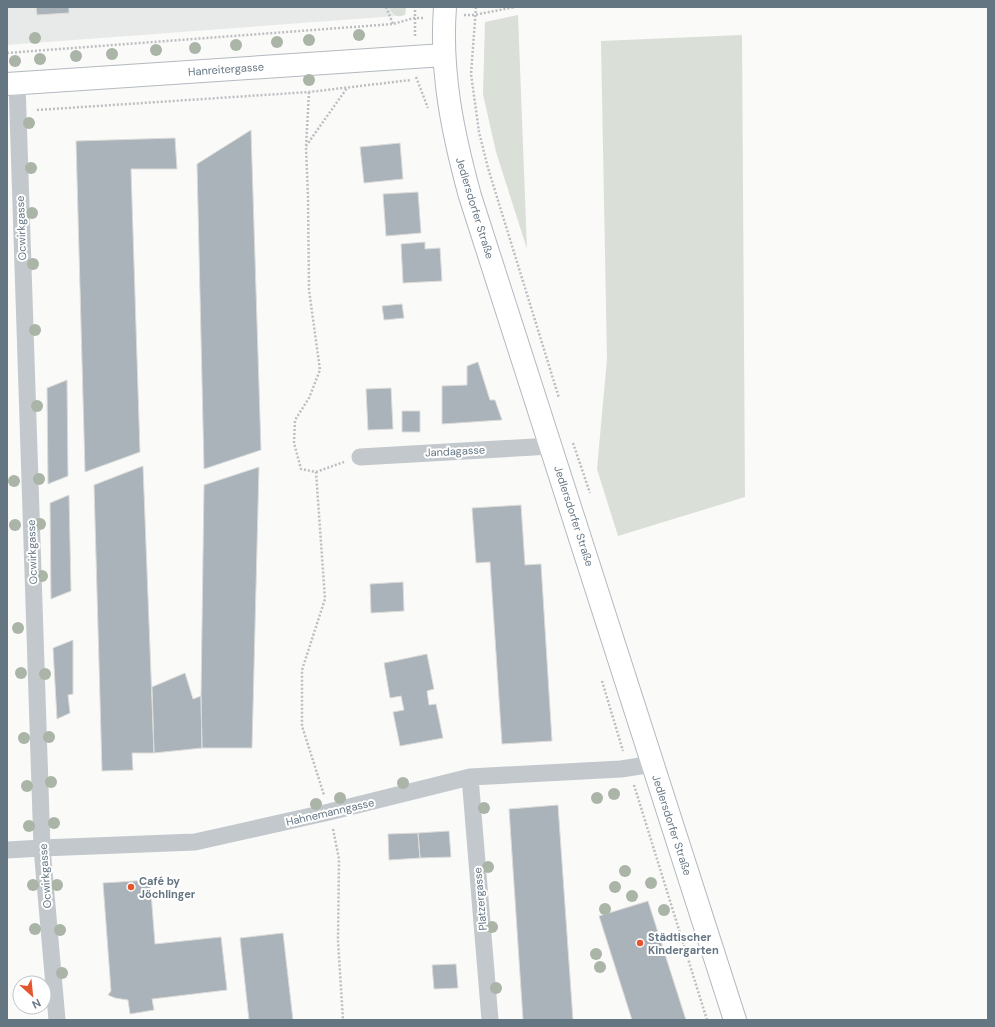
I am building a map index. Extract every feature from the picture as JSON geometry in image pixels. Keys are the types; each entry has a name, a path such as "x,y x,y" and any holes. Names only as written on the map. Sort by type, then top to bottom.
{"street":[{"name":"Jedlersdorfer Straße","path":"445,7 444,55 448,103 459,157 470,196 735,1020"},
{"name":"Hanreitergasse","path":"12,84 444,55"},
{"name":"Ocwirkgasse","path":"12,84 17,112 42,848 57,1020"},
{"name":"Jandagasse","path":"360,457 551,446"},
{"name":"Hahnemanngasse","path":"7,850 195,842 329,812 470,777 621,769 653,764"},
{"name":"Platzergasse","path":"470,777 490,1020"}],"path":[{"path":"386,7 393,24"},
{"path":"7,53 393,24 414,18 415,7"},
{"path":"471,74 474,15 476,7"},
{"path":"474,15 515,7"},
{"path":"17,112 308,92 416,80"},
{"path":"306,147 347,88"},
{"path":"308,92 306,147 309,290 320,370 309,398 295,420 294,443 301,469 316,472 360,457"},
{"path":"316,472 325,599 302,670 302,726 329,812 339,859 338,941 343,1020"}],"shaded area":[{"path":"7,7 389,7 392,14 396,16 7,45"},
{"path":"389,7 406,7 405,15 395,15"},
{"path":"518,15 527,249 496,152 483,94 485,22"},
{"path":"742,35 745,497 618,536 597,469 607,359 601,41"}],"building":[{"path":"36,7 69,7 69,13 37,15"},
{"path":"251,130 261,450 204,469 197,164"},
{"path":"175,138 177,169 131,169 140,452 85,472 76,141"},
{"path":"400,143 403,179 364,183 360,147"},
{"path":"418,192 421,233 386,236 383,194"},
{"path":"425,242 425,249 440,248 442,281 403,283 401,244"},
{"path":"402,304 404,318 384,320 382,306"},
{"path":"478,362 490,400 495,400 502,420 442,424 442,386 467,385 467,366"},
{"path":"67,380 68,476 48,484 47,388"},
{"path":"391,388 393,429 368,430 366,389"},
{"path":"402,411 420,411 420,432 402,432"},
{"path":"143,466 154,753 132,753 133,770 102,771 94,485"},
{"path":"259,467 252,748 202,748 201,696 204,485"},
{"path":"69,495 71,591 51,599 50,503"},
{"path":"521,505 525,565 541,564 552,741 502,744 490,562 476,563 472,508"},
{"path":"403,582 404,611 371,613 370,584"},
{"path":"73,640 73,694 68,695 70,713 57,719 53,648"},
{"path":"427,654 434,689 427,691 429,705 436,704 443,738 400,746 393,712 404,710 401,696 390,698 384,663"},
{"path":"185,673 193,699 201,696 202,748 154,753 152,687"},
{"path":"558,805 573,1020 523,1020 509,809"},
{"path":"449,831 451,857 420,858 418,833"},
{"path":"418,833 420,858 389,860 388,834"},
{"path":"150,880 155,944 221,937 227,990 152,999 154,1010 130,1014 128,1000 115,998 108,995 111,991 103,883"},
{"path":"648,901 686,1020 632,1020 599,916"},
{"path":"283,933 293,1020 249,1020 240,938"},
{"path":"456,964 458,988 434,989 432,965"}],"place":[{"name":"Café by Jöchlinger","path":"131,887"},
{"name":"Städtischer Kindergarten","path":"640,943"}]}
